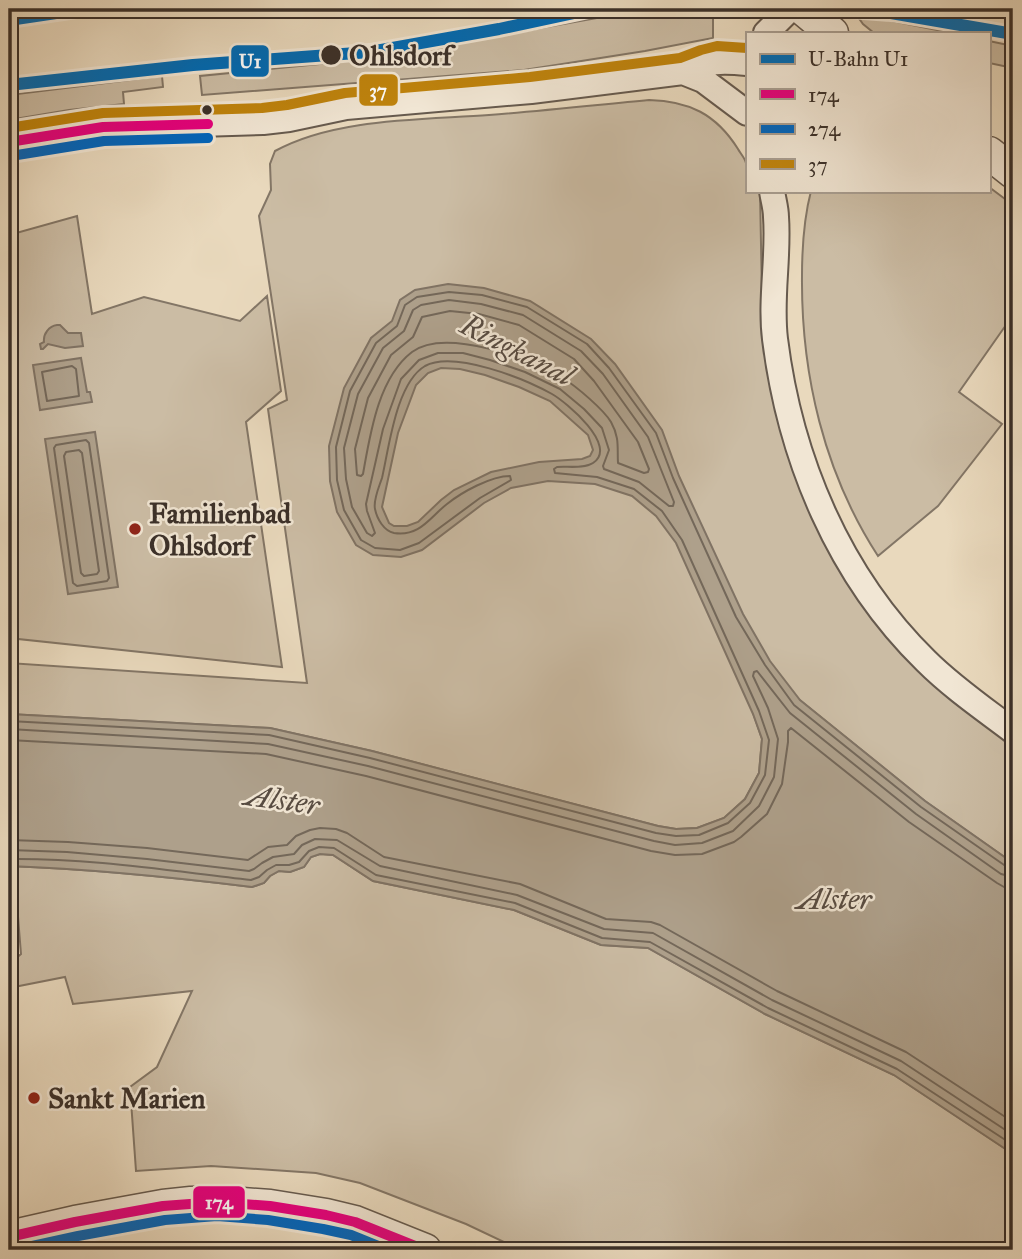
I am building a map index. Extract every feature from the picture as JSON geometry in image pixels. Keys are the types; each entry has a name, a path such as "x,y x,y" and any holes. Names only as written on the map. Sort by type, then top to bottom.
{"street":[{"path":"767,32 790,9"},
{"path":"803,9 831,32"},
{"path":"9,142 103,127 263,122 346,107 531,91 683,72 719,60 746,63"},
{"path":"745,111 742,91 746,69"},
{"path":"683,72 703,80 745,111"},
{"path":"990,154 1013,172"},
{"path":"772,192 776,216 775,338 786,399 802,463 822,512 866,591 911,645 960,691 1013,731"},
{"path":"776,216 786,192"},
{"path":"9,1237 163,1206 217,1202 270,1206 327,1215 355,1222 425,1250"}],"shaded area":[{"path":"713,9 713,38 645,51 524,70 202,95 200,76 370,59 619,14"},
{"path":"858,17 947,32 873,32"},
{"path":"990,41 1013,46 1013,68 990,63"},
{"path":"162,76 163,87 123,92 124,104 9,120 9,95"},
{"path":"649,100 677,103 711,118 730,137 745,159 746,192 760,192 762,297 775,405 792,468 812,518 834,561 860,598 954,701 1013,746 1013,863 925,801 781,685 753,713 762,739 759,773 745,799 724,818 697,828 676,829 372,751 270,728 9,714 9,663 307,683 268,409 287,400 259,216 271,190 270,164 275,151 299,140 351,126"},
{"path":"990,188 1013,205 1013,315 959,392 1002,424 938,506 878,556 843,491 819,422 811,386 802,276 811,192 990,192"},
{"name":"Familienbad Ohlsdorf","path":"77,216 92,314 144,297 240,321 267,296 281,391 246,422 282,667 9,638 9,235"},
{"path":"320,854 333,855 373,881 514,910 601,945 648,948 765,1014 894,1075 1013,1154 1013,1250 521,1250 466,1224 360,1183 316,1173 211,1166 136,1171 130,1087 157,1067 192,991 73,1004 65,977 9,988 9,964 21,954 16,892 9,876 9,866 130,874 252,887 264,883 279,871 290,872 304,867 311,857"}],"water":[{"name":"Alster","path":"448,284 484,288 530,301 591,339 615,364 662,430 679,476 743,614 770,661 800,700 925,801 1013,863 1013,1154 894,1075 765,1014 648,948 601,945 514,910 373,881 333,855 320,854 311,857 304,867 290,872 279,871 264,883 252,887 130,874 9,866 9,714 270,728 372,751 676,829 697,828 724,818 745,799 759,773 762,739 753,714 676,543 656,516 632,496 595,484 548,481 511,488 484,503 422,550 401,557 373,555 356,545 337,512 330,481 329,446 344,388 371,338 392,321 400,300 415,290","holes":["441,368 460,369 519,387 550,401 588,435 593,450 590,456 582,459 539,462 491,472 454,490 418,522 407,526 394,526 389,523 382,507 398,433 416,385 428,373"]},
{"path":"57,325 68,333 81,333 83,346 65,348 48,344 41,349 40,344 44,342 47,331"},
{"path":"81,358 87,392 90,392 92,402 40,410 33,365"},
{"path":"95,432 118,587 68,594 45,439"}],"metro line":[{"name":"U1","path":"9,20 83,9"},
{"name":"U1","path":"9,85 193,65 370,52 593,9"},
{"name":"U1","path":"836,9 891,13 1013,34"}],"transit line":[{"name":"37","path":"9,128 103,113 262,108 345,93 530,77 680,58 717,46 746,48"},
{"name":"174","path":"9,142 103,127 208,124"},
{"name":"274","path":"11,156 104,141 208,138"},
{"name":"174","path":"9,1237 163,1206 217,1202 270,1206 326,1215 355,1222 425,1250"},
{"name":"274","path":"14,1250 165,1220 217,1216 268,1220 323,1229 351,1235 388,1250"}],"place":[{"name":"Ohlsdorf","path":"331,55"},
{"name":"Familienbad Ohlsdorf","path":"135,529"},
{"name":"Sankt Marien","path":"34,1098"}],"water label":[{"name":"Ringkanal","path":"517,350"}]}
